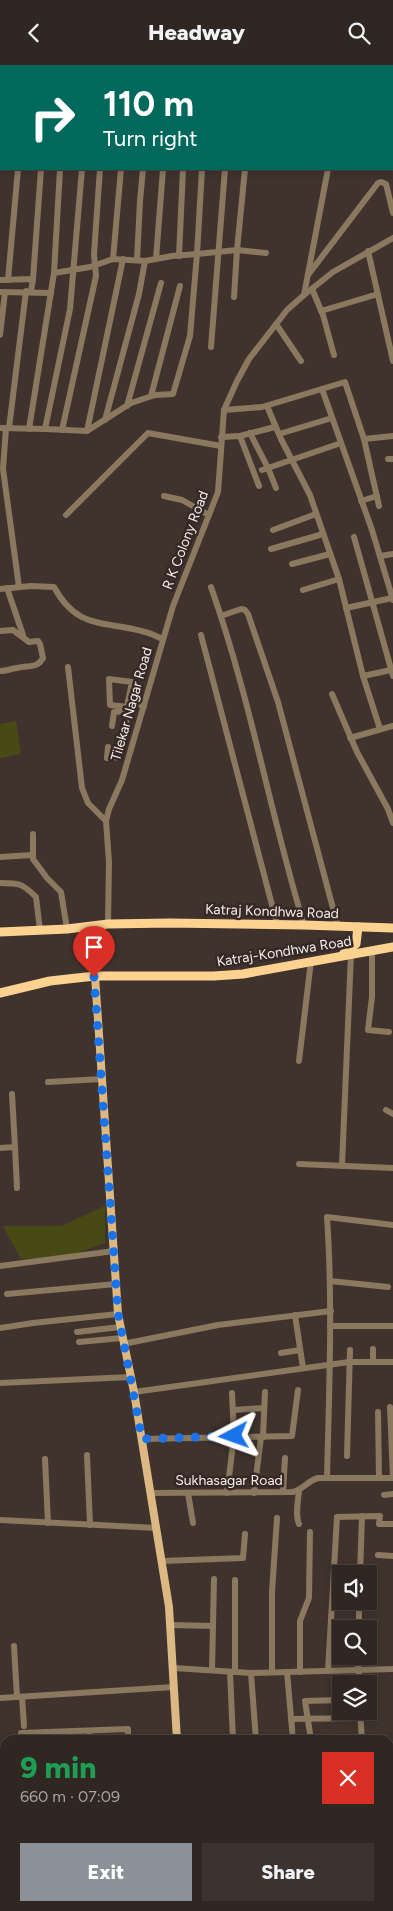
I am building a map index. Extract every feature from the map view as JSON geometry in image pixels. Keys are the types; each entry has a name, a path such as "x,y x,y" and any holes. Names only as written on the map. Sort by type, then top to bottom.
{"highway":[{"name":"Katraj Kondhwa Road","path":"0,932 67,929 108,924 151,923 276,924 393,928"},
{"path":"346,955 356,944 358,927"},
{"name":"Katraj-Kondhwa Road","path":"0,993 50,981 94,977 243,974 393,947"}],"main road":[{"path":"94,977 118,1313 142,1439 171,1625 177,1735"}],"street":[{"path":"8,280 18,170"},
{"path":"19,587 3,469 5,428 28,291 33,279 41,170"},
{"path":"29,429 54,273 60,170"},
{"path":"45,429 67,329 82,170"},
{"path":"62,430 96,277 94,253 100,170"},
{"path":"113,259 121,170"},
{"path":"138,260 143,170"},
{"path":"156,259 163,170"},
{"path":"178,256 182,170"},
{"path":"5,428 87,431 127,406 151,396 174,395 190,336 202,170"},
{"path":"211,347 225,170"},
{"path":"234,297 245,170"},
{"path":"304,295 328,170"},
{"path":"308,275 378,183 384,182 388,188 393,213"},
{"name":"R K Colony Road","path":"163,639 219,483 224,410 236,381 249,359 276,324 304,295 333,272 393,238"},
{"path":"54,273 73,271 113,259 145,261 237,250 266,253"},
{"path":"368,251 393,361"},
{"path":"87,431 123,259"},
{"path":"105,419 139,293 145,261"},
{"path":"0,280 33,279"},
{"path":"127,406 161,283"},
{"path":"151,396 180,286"},
{"path":"312,289 321,311 334,355"},
{"path":"0,335 3,292 28,291 51,293"},
{"path":"321,311 378,294"},
{"path":"276,324 301,361"},
{"path":"224,410 267,406 345,383 364,439 379,506"},
{"path":"322,389 393,599 346,608"},
{"path":"267,406 278,434 310,495 339,579 363,676 380,729"},
{"path":"278,434 332,418"},
{"path":"221,437 240,436 275,427"},
{"path":"66,515 148,433 221,446"},
{"path":"250,433 265,469 276,488"},
{"path":"240,436 258,486"},
{"path":"364,439 393,436"},
{"path":"265,469 341,443"},
{"path":"164,496 182,500 209,515"},
{"path":"361,501 377,496"},
{"path":"273,530 316,514"},
{"path":"271,549 323,534"},
{"path":"354,537 392,673 363,676"},
{"path":"292,564 330,554"},
{"path":"380,556 393,554"},
{"path":"303,590 339,579"},
{"name":"Tilekar Nagar Road","path":"3,589 54,587 59,596 74,613 82,618 97,623 146,632 163,639 122,780 109,809 106,821 109,862 108,924"},
{"path":"211,587 222,616 304,925"},
{"path":"3,589 23,635"},
{"path":"222,616 241,609 246,610 248,613 278,702 338,927"},
{"path":"0,631 13,630 29,642 38,641 43,659 34,666 0,671"},
{"path":"201,635 276,924"},
{"path":"68,667 82,788 88,803 106,821"},
{"path":"109,679 132,682 128,701 127,707 110,705 109,679"},
{"path":"332,694 350,738 390,809 393,823"},
{"path":"128,701 144,706"},
{"path":"108,747 108,758 120,757 128,711 114,712 112,726"},
{"path":"350,738 393,725"},
{"path":"124,735 135,737"},
{"path":"33,834 33,855 36,863 61,892 67,929"},
{"path":"0,857 33,855"},
{"path":"0,883 23,885 36,897 40,930"},
{"path":"372,950 372,997 368,1030 389,1032"},
{"path":"342,1166 346,955"},
{"path":"300,1061 311,961"},
{"path":"48,1082 102,1079"},
{"path":"12,1094 17,1188"},
{"path":"386,1110 393,1114"},
{"path":"0,1148 15,1147"},
{"path":"299,1164 393,1168"},
{"path":"328,1478 331,1311 327,1217 393,1225"},
{"path":"0,1266 114,1251"},
{"path":"330,1281 388,1287"},
{"path":"7,1294 116,1284"},
{"path":"79,1342 123,1341 218,1325 331,1311"},
{"path":"0,1328 118,1313"},
{"path":"295,1315 303,1368"},
{"path":"330,1326 393,1326"},
{"path":"77,1332 120,1327"},
{"path":"373,1349 374,1361"},
{"path":"281,1353 300,1350"},
{"path":"347,1456 350,1350"},
{"path":"134,1392 329,1364 374,1361 393,1362"},
{"path":"0,1383 131,1377"},
{"path":"142,1439 234,1436 292,1437 298,1390"},
{"path":"227,1493 234,1436 232,1393"},
{"path":"254,1493 262,1437 265,1393"},
{"path":"390,1407 393,1478"},
{"path":"233,1410 264,1408"},
{"path":"378,1413 379,1478"},
{"path":"87,1455 90,1525"},
{"path":"283,1492 285,1458"},
{"path":"45,1459 48,1523"},
{"name":"Sukhasagar Road","path":"151,1493 283,1492 299,1491 312,1479 393,1478"},
{"path":"299,1491 297,1521 299,1524"},
{"path":"188,1493 194,1523"},
{"path":"384,1495 393,1495"},
{"path":"360,1565 362,1516"},
{"path":"328,1671 337,1517 380,1516 379,1524 393,1524"},
{"path":"272,1672 272,1592 277,1518"},
{"path":"0,1520 157,1528"},
{"path":"300,1672 300,1621 309,1598 310,1532"},
{"path":"162,1561 243,1558 245,1534"},
{"path":"378,1555 393,1556"},
{"path":"212,1670 214,1579"},
{"path":"234,1735 233,1672 236,1580"},
{"path":"171,1625 213,1626"},
{"path":"14,1647 24,1726"},
{"path":"358,1665 358,1675"},
{"path":"174,1669 251,1673 393,1669"},
{"path":"287,1672 293,1735"},
{"path":"251,1673 256,1735"},
{"path":"0,1698 174,1687"},
{"path":"310,1735 305,1701 332,1700"},
{"path":"291,1719 332,1717"},
{"path":"361,1720 363,1735"},
{"path":"21,1735 21,1733 128,1729 128,1735"},
{"path":"89,1731 89,1735"}],"shaded area":[{"path":"16,721 21,754 0,758 0,724"},
{"path":"105,1206 105,1243 66,1257 21,1259 3,1226 61,1226"}],"route":[{"path":"94,977 118,1313 142,1439 234,1436"}]}
